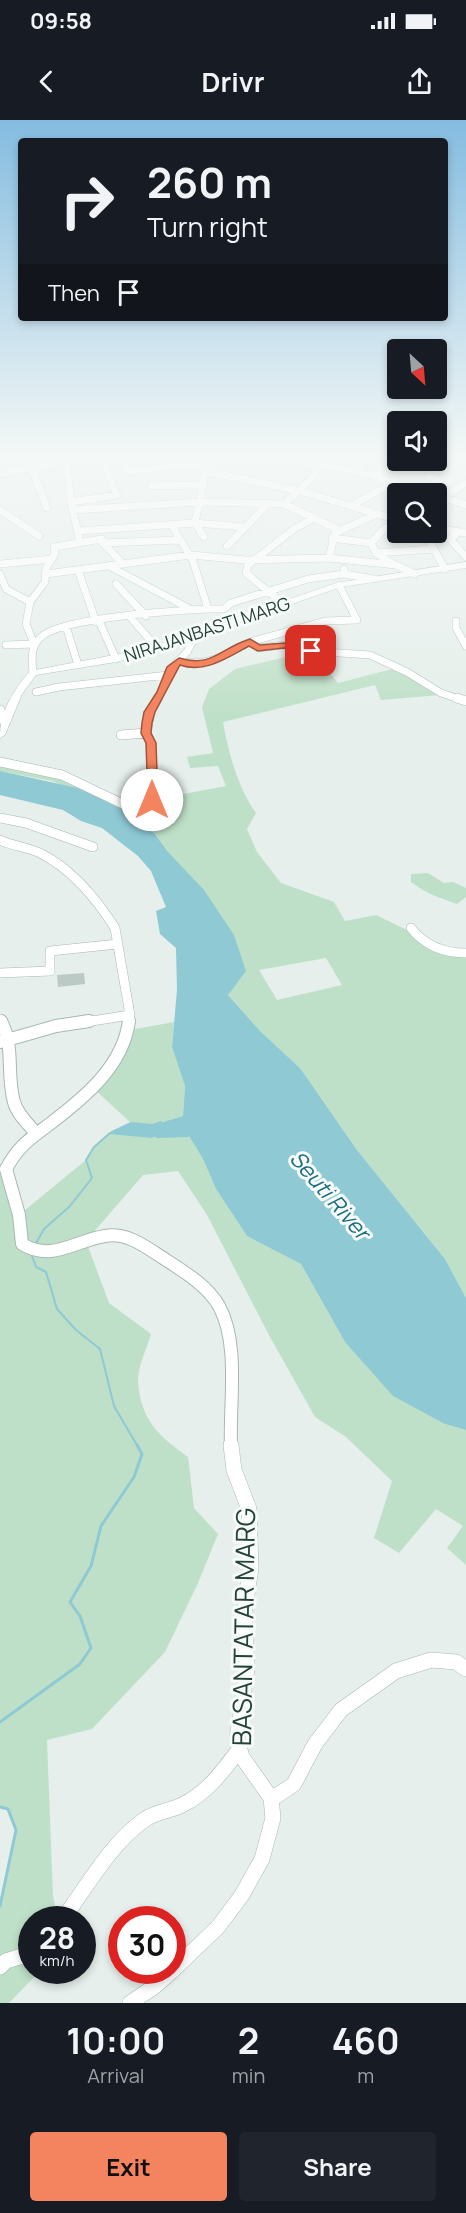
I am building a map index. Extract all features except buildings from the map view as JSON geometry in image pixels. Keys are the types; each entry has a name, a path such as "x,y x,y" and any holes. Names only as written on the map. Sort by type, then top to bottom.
{"street":[{"path":"34,644 26,624 30,602 40,591 46,568 55,554 54,547 80,541 112,541"},
{"path":"102,541 123,564"},
{"path":"180,541 191,555 208,609"},
{"path":"227,546 232,541"},
{"path":"280,541 248,565 246,573 283,604"},
{"path":"329,558 332,541"},
{"path":"354,541 371,543 376,553 415,574"},
{"path":"429,541 445,570"},
{"path":"452,541 466,557"},
{"path":"376,553 433,549"},
{"path":"46,573 191,555 254,560 329,558 396,565"},
{"path":"0,564 52,559"},
{"path":"342,561 345,574"},
{"name":"NIRAJANBASTI MARG","path":"33,673 116,659 157,648 195,637 244,616 339,585 466,565"},
{"path":"109,566 192,610"},
{"path":"78,570 97,621 116,659"},
{"path":"0,735 2,716 33,673 31,658 34,644 42,635 66,626 97,621 192,610 224,609 231,603 323,575 345,574 374,579"},
{"path":"1,579 6,589 30,602"},
{"path":"116,584 146,616"},
{"path":"179,661 191,665 206,664 250,642 325,621 357,621 339,585"},
{"path":"131,618 157,648"},
{"path":"456,621 456,628 466,646"},
{"path":"66,626 78,665"},
{"path":"0,762 62,775 144,814 152,800 151,743 146,733 150,712 162,692 168,675 195,637"},
{"path":"250,642 258,648 284,645 311,651 370,655 407,672 441,693 466,701"},
{"path":"6,645 34,644"},
{"path":"36,692 59,687 168,675"},
{"path":"122,735 146,733"},
{"path":"0,818 26,823 93,847"},
{"path":"0,840 39,853 73,875 110,919 115,927 130,1015 130,1030 109,1068 79,1099 36,1133 21,1116 14,1103 0,1019"},
{"path":"411,928 424,943 433,947 466,953"},
{"path":"0,973 50,971 50,951 118,944"},
{"path":"5,1041 56,1026 130,1015"},
{"name":"BASANTATAR MARG","path":"36,1133 15,1152 6,1169 19,1215 22,1244 33,1250 54,1251 98,1236 121,1234 134,1239 183,1273 211,1295 219,1306 228,1347 232,1402 230,1453 232,1466 249,1501 250,1520 251,1573 244,1615 248,1657 238,1719 238,1751 250,1771 260,1780 272,1798"},
{"path":"186,1958 224,1921 242,1898 266,1846 274,1820 272,1798 294,1784 315,1744 341,1710 396,1671 431,1660 456,1662 466,1670"},
{"path":"74,1906 120,1846 143,1821 159,1811 185,1804 205,1791 238,1751"},
{"path":"0,1967 6,1961 18,1957"},
{"path":"130,2003 157,1984"}],"green space":[{"path":"311,651 306,655 321,662 338,683 396,668 440,695 381,700 375,685 223,722 235,769 256,813 247,829 257,852 281,883 334,902 345,921 376,915 407,930 424,943 466,953 466,1298 445,1259 357,1150 300,1068 260,1031 228,995 168,852 152,830 139,818 52,781 0,771 0,762 46,771 140,811 152,800 226,786 218,766 190,768 187,757 213,753 202,707 209,689 235,669","holes":["326,958 342,985 277,1000 259,970"]},
{"path":"428,873 444,883 453,882 466,888 466,897 457,904 427,892 411,882 411,874"},
{"path":"174,1022 172,1047 185,1086 183,1116 153,1125 131,1123 92,1087 130,1030"},
{"path":"110,1133 155,1137 189,1136 203,1159 216,1189 247,1236 301,1264 345,1342 445,1424 466,1430 466,1565 447,1548 463,1526 436,1509 399,1553 374,1538 392,1481 346,1437 315,1417 270,1337 207,1215 178,1171 143,1175 86,1241 109,1303 151,1334 138,1375 143,1406 153,1426 160,1434 188,1457 194,1508 218,1534 198,1583 165,1652 92,1729 47,1740 55,1906 18,1906 18,1984 27,1984 9,2003 0,2003 0,1906 16,1830 8,1809 0,1807 0,1167 6,1169 19,1215 86,1160 94,1147"}],"water":[{"name":"Seuti River","path":"0,771 82,789 139,818 204,890 234,935 246,971 228,995 260,1031 300,1068 357,1150 445,1259 466,1298 466,1430 445,1424 393,1396 345,1342 301,1264 247,1236 216,1189 203,1159 189,1136 155,1137 110,1133 131,1123 153,1125 183,1116 185,1086 172,1047 177,990 176,948 160,934 156,911 166,907 151,871 138,856 102,828 81,821 63,810 0,795"}],"waterway":[{"path":"112,1132 131,1123 153,1125 161,1122"},
{"path":"35,1245 44,1229 70,1206 92,1178 86,1160 94,1147 110,1133 152,1137"},
{"path":"157,1137 188,1136"},
{"path":"31,1253 36,1267 46,1272 57,1309 76,1330 100,1349 114,1406 138,1447"},
{"path":"0,1722 80,1664 91,1648 80,1616 70,1602 91,1566 101,1526 134,1477 142,1454 137,1445"},
{"path":"0,1807 8,1809 16,1830 0,1906"}],"route":[{"path":"152,800 151,743 146,733 147,723 172,667 179,661 198,666 206,664 250,642 258,648 284,645 311,651"}]}
